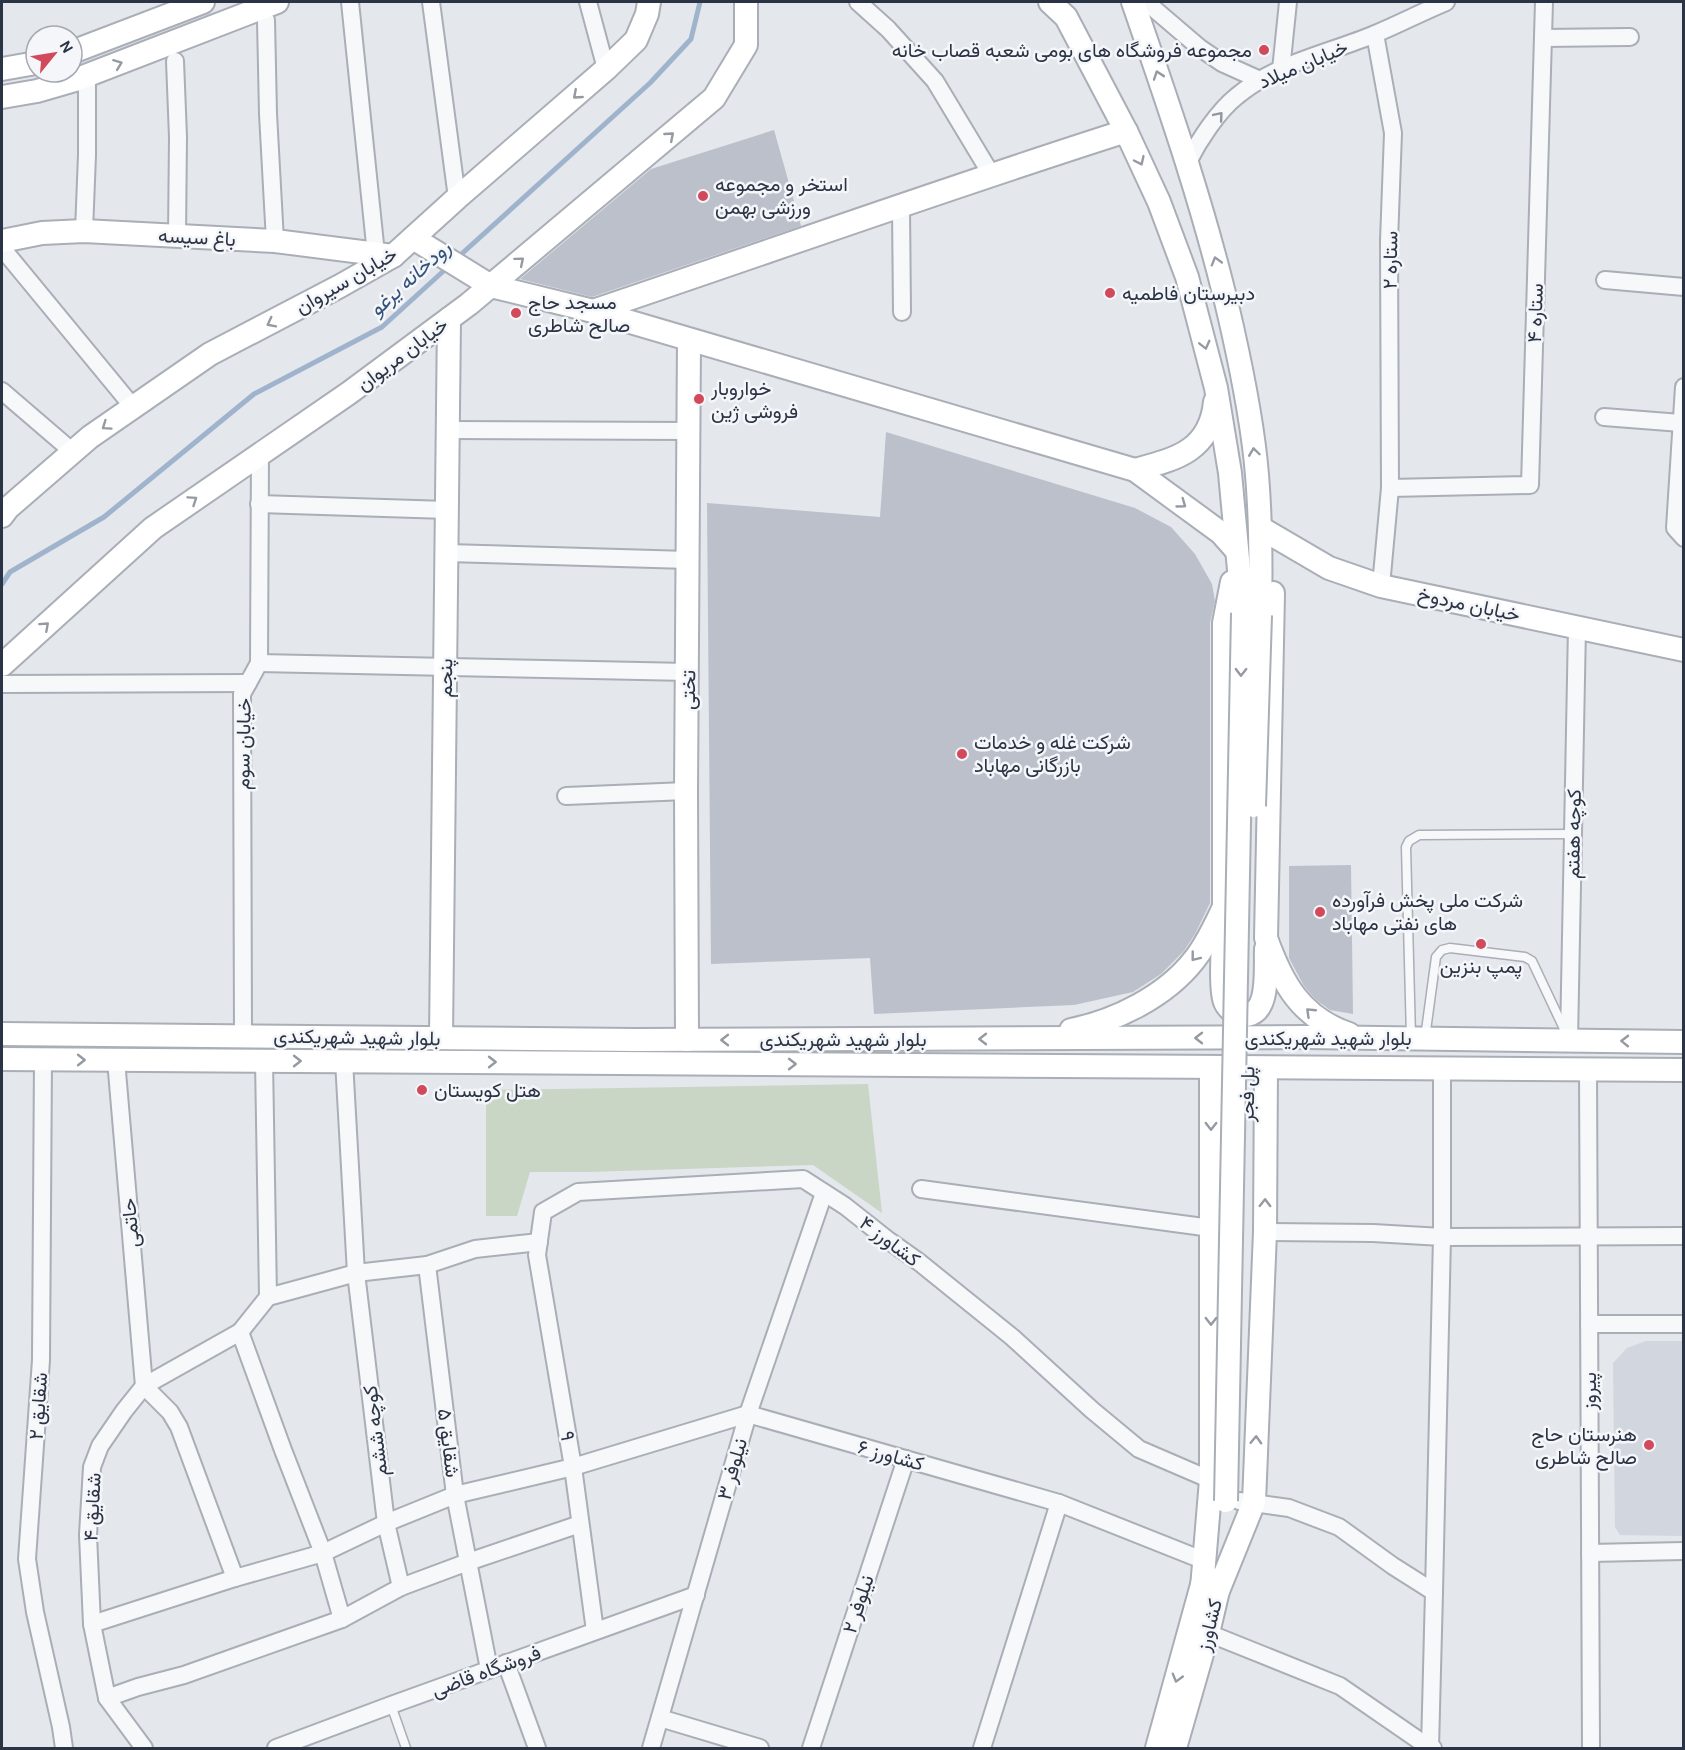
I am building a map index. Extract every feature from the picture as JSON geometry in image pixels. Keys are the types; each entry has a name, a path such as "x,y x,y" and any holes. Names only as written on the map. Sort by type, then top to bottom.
{"main road":[{"path":"84,47 203,2"},
{"name":"خیابان سیروان","path":"2,516 8,508 90,437 210,354 340,286 413,238 636,40 647,14 649,2"},
{"name":"خیابان مریوان","path":"2,665 153,528 349,393 449,319 714,98 746,45 746,2"},
{"path":"1050,2 1064,9 1126,131 1159,202 1187,277 1216,388 1230,473 1237,550 1251,614"},
{"path":"1133,2 1188,162 1220,277 1244,382 1273,586 1266,938 1262,1003 1254,1012 1241,1015 1234,1013 1225,1004 1222,990 1224,623 1237,550"},
{"path":"2,97 37,91 272,11"},
{"path":"2,69 24,65"},
{"path":"593,311 901,207 991,174 1126,131"},
{"name":"باغ سیسه","path":"2,241 42,233 84,231 275,241 385,255"},
{"path":"413,238 491,286 593,311 1135,470 1221,532 1237,550"},
{"name":"پنجم","path":"441,1038 449,319"},
{"name":"تختی","path":"687,1040 689,340"},
{"path":"1135,470 1171,460 1189,452 1204,437 1213,417 1216,388"},
{"path":"1251,614 1262,539 1258,493"},
{"name":"خیابان مردوخ","path":"1264,530 1329,568 1381,585 1683,650"},
{"name":"پل فجر","path":"1239,1501 1248,1022 1251,614"},
{"path":"1021,1039 1085,1027 1120,1015 1153,996 1193,961 1210,936 1224,907"},
{"path":"1266,938 1278,969 1295,996 1314,1017 1335,1029 1362,1038"},
{"name":"بلوار شهید شهریکندی","path":"2,1034 687,1040 1418,1038 1683,1042"},
{"name":"بلوار شهید شهریکندی","path":"2,1059 1683,1070"},
{"path":"1157,1749 1209,1592 1205,1561 1211,1480 1211,1067"},
{"path":"1239,1501 1264,1232 1266,1068"},
{"name":"کشاورز","path":"1175,1749 1208,1633 1209,1592 1239,1501"}],"street":[{"path":"350,2 385,255"},
{"path":"431,2 457,198"},
{"path":"588,2 606,69"},
{"path":"858,2 888,29 935,81 991,174"},
{"path":"1146,2 1215,58 1260,80"},
{"path":"1281,70 1288,2"},
{"name":"ستاره ۴","path":"1390,488 1530,485 1544,2"},
{"name":"خیابان میلاد","path":"1188,162 1199,140 1236,96 1260,80 1375,34 1437,4"},
{"path":"272,11 268,114 275,241"},
{"name":"ستاره ۲","path":"1375,34 1393,133 1389,241 1390,488 1381,585"},
{"path":"1543,38 1630,37"},
{"path":"175,61 178,137 177,236"},
{"path":"84,231 87,75"},
{"path":"901,207 902,312"},
{"path":"2,248 133,407"},
{"path":"1605,280 1683,287"},
{"path":"1683,387 1675,528 1683,538"},
{"path":"2,391 73,452"},
{"path":"1604,417 1681,423"},
{"path":"448,430 689,431"},
{"name":"خیابان سوم","path":"243,1036 242,693 258,663 260,454"},
{"path":"259,504 447,510"},
{"path":"447,554 688,560"},
{"name":"کوچه هفتم","path":"1569,1040 1576,627"},
{"path":"258,663 688,672"},
{"path":"2,684 248,683"},
{"path":"566,796 686,791"},
{"name":"شقایق ۲","path":"43,1059 41,1360 27,1559 35,1612 64,1749"},
{"name":"حاتمی","path":"116,1060 144,1386"},
{"path":"264,1061 268,1297 356,1274 427,1265 475,1249 539,1242"},
{"name":"کوچه ششم","path":"344,1061 356,1274 386,1523 401,1587"},
{"path":"1431,1748 1442,1238 1442,1069"},
{"name":"پیروز","path":"1588,1070 1591,1749"},
{"name":"کشاورز ۴","path":"539,1242 543,1212 578,1192 803,1179 919,1262 1012,1337 1092,1410 1139,1449 1211,1480"},
{"path":"921,1189 1211,1228"},
{"name":"نیلوفر ۳","path":"651,1749 748,1414 824,1193"},
{"path":"1264,1232 1374,1233 1442,1238 1683,1236"},
{"name":"۹","path":"539,1242 537,1255 573,1467 595,1631"},
{"name":"شقایق ۵","path":"427,1265 455,1495 489,1669"},
{"name":"شقایق ۴","path":"144,1749 107,1698 92,1624 88,1535 92,1467 100,1446 144,1386 240,1332 268,1297"},
{"path":"1589,1324 1683,1324"},
{"path":"240,1332 323,1554 342,1618"},
{"path":"144,1386 170,1412 179,1427 235,1578"},
{"path":"92,1624 235,1578 323,1554 386,1523 455,1495 573,1467 748,1414"},
{"name":"کشاورز ۶","path":"748,1414 1059,1503 1205,1561"},
{"name":"نیلوفر ۲","path":"811,1749 906,1459"},
{"path":"1239,1501 1289,1508 1339,1527 1434,1592"},
{"path":"982,1749 1059,1503"},
{"path":"107,1698 184,1675 342,1618 401,1587 580,1524"},
{"path":"1590,1553 1683,1551"},
{"name":"فروشگاه قاضی","path":"276,1749 390,1705 696,1595"},
{"path":"1208,1633 1340,1686 1431,1748"},
{"path":"506,1664 537,1749"},
{"path":"660,1718 760,1749"}],"lane":[{"path":"1418,1038 1406,848 1409,842 1419,835 1573,834"},
{"path":"1418,1038 1436,957 1442,950 1450,948 1525,957 1532,961 1569,1040"},
{"path":"390,1705 406,1749"}],"shaded area":[{"name":"هنرستان حاج صالح شاطری","path":"1646,1341 1683,1341 1683,1536 1620,1535 1615,1527 1613,1363 1627,1348"}],"green space":[{"path":"868,1084 882,1213 813,1165 530,1172 517,1216 486,1216 486,1090"}],"building":[{"name":"استخر و مجموعه ورزشی بهمن","path":"774,130 801,226 592,297 520,279 651,169"},
{"name":"شرکت غله و خدمات بازرگانی مهاباد","path":"886,432 1135,508 1171,527 1195,554 1212,584 1215,601 1210,623 1210,903 1184,951 1161,974 1133,992 1074,1005 874,1014 870,958 711,964 707,503 880,517"},
{"name":"شرکت ملی پخش فرآورده های نفتی مهاباد","path":"1351,865 1353,1014 1330,1010 1315,999 1304,986 1289,958 1289,866"}],"waterway":[{"name":"رودخانه یرغو","path":"456,259 650,83 691,39 700,2"},
{"name":"رودخانه یرغو","path":"2,584 10,572 104,517 254,394 382,327 449,266"}],"place":[{"name":"مجموعه فروشگاه های بومی شعبه قصاب خانه","path":"1264,50"},
{"name":"استخر و مجموعه ورزشی بهمن","path":"703,196"},
{"name":"دبیرستان فاطمیه","path":"1110,293"},
{"name":"مسجد حاج صالح شاطری","path":"516,313"},
{"name":"خواروبار فروشی ژین","path":"699,399"},
{"name":"شرکت غله و خدمات بازرگانی مهاباد","path":"962,754"},
{"name":"شرکت ملی پخش فرآورده های نفتی مهاباد","path":"1320,912"},
{"name":"پمپ بنزین","path":"1481,944"},
{"name":"هتل کویستان","path":"422,1090"},
{"name":"هنرستان حاج صالح شاطری","path":"1649,1445"}]}
